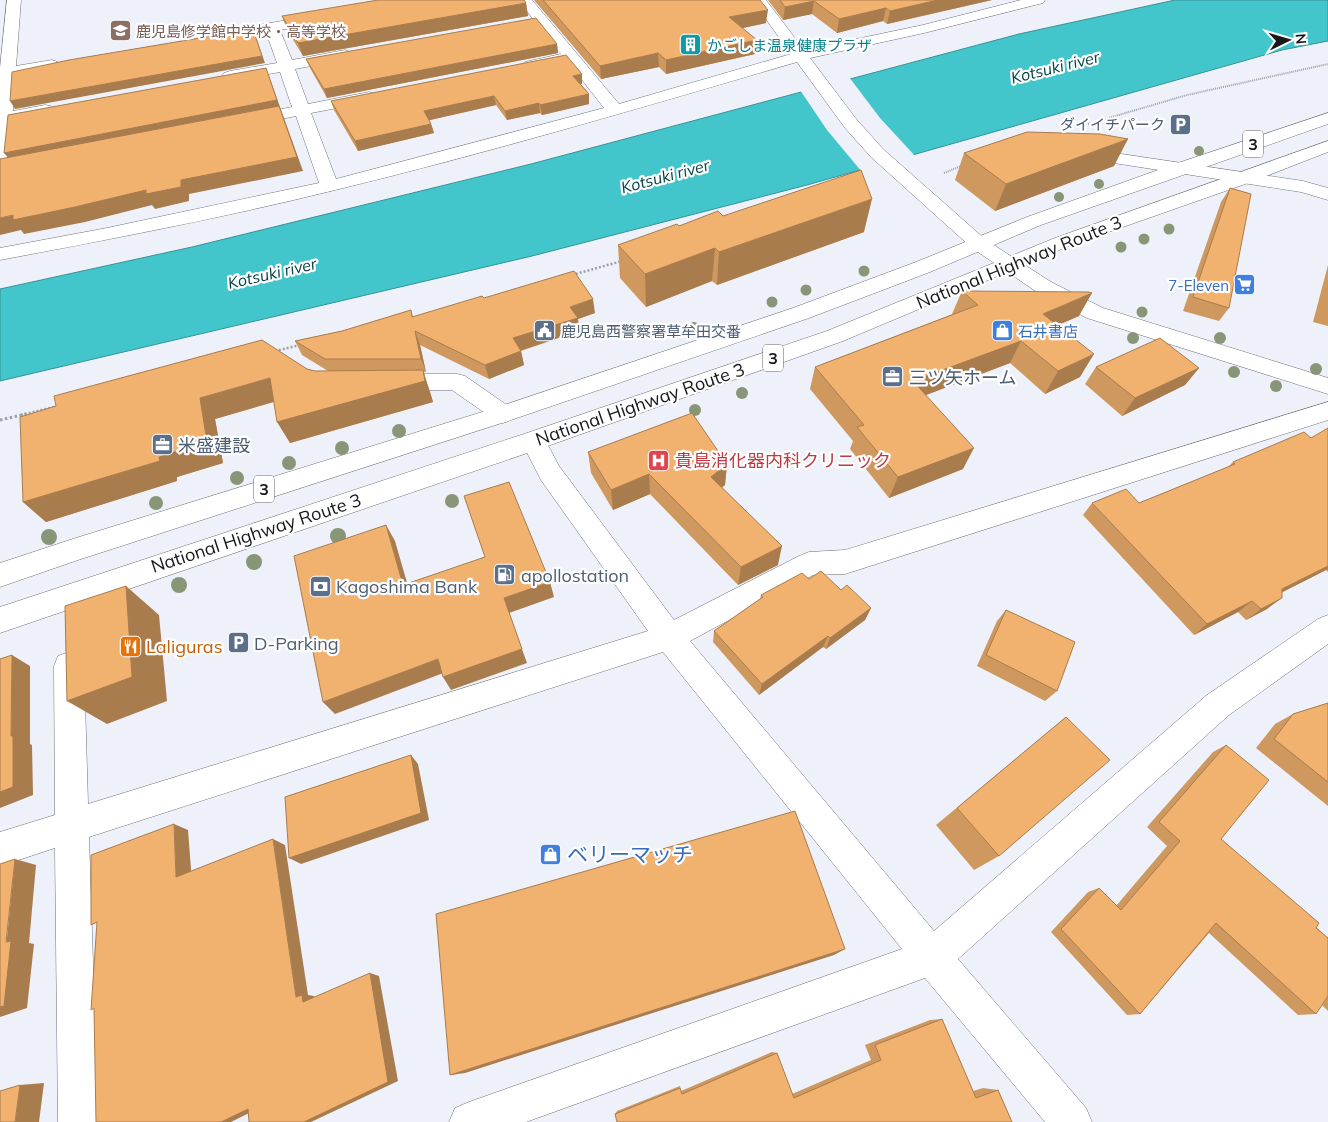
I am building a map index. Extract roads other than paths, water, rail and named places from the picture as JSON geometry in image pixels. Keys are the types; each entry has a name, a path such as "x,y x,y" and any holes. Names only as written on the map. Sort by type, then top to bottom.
{"main road":[{"path":"3,165 2,118 6,27 14,0"},
{"path":"525,0 615,110"},
{"path":"759,0 851,124 877,153 979,244 1044,287 1095,313 1328,386"},
{"path":"989,0 1002,8"},
{"path":"0,254 106,234 329,186 615,110 800,56 924,29 1038,0"},
{"path":"203,39 339,15"},
{"path":"521,23 540,20"},
{"path":"272,27 329,186"},
{"path":"218,78 364,52"},
{"path":"514,69 572,57"},
{"path":"4,73 66,62"},
{"path":"234,124 389,93"},
{"path":"2,118 63,107"},
{"name":"National Highway Route 3","path":"0,575 76,549 503,414 801,312 923,267 1034,221 1328,118"},
{"name":"National Highway Route 3","path":"0,620 68,619 533,441 835,336 1062,242 1245,178 1328,146"},
{"path":"1069,151 1303,187 1328,194"},
{"path":"364,382 457,382 503,414"},
{"path":"0,849 669,637 809,564 845,562 1328,411"},
{"path":"533,441 550,473 669,637 932,957 1072,1122"},
{"path":"68,619 78,1122"},
{"path":"469,1122 932,957 1218,705 1328,628"}],"water":[{"name":"Kotsuki river","path":"1175,0 1328,0 1328,41 1282,50 807,185 532,256 0,381 0,289 192,247 531,164 1019,34"}],"place":[{"name":"鹿児島修学館中学校・高等学校","path":"120,31"},
{"name":"かごしま温泉健康プラザ","path":"691,45"},
{"name":"ダイイチパーク","path":"1181,124"},
{"name":"7-Eleven","path":"1245,285"},
{"name":"鹿児島西警察署草牟田交番","path":"545,331"},
{"name":"石井書店","path":"1002,331"},
{"name":"三ツ矢ホーム","path":"893,377"},
{"name":"米盛建設","path":"162,445"},
{"name":"貴島消化器内科クリニック","path":"659,460"},
{"name":"apollostation","path":"505,575"},
{"name":"Kagoshima Bank","path":"320,586"},
{"name":"D-Parking","path":"238,643"},
{"name":"Laliguras","path":"130,646"},
{"name":"ベリーマッチ","path":"551,854"}]}
